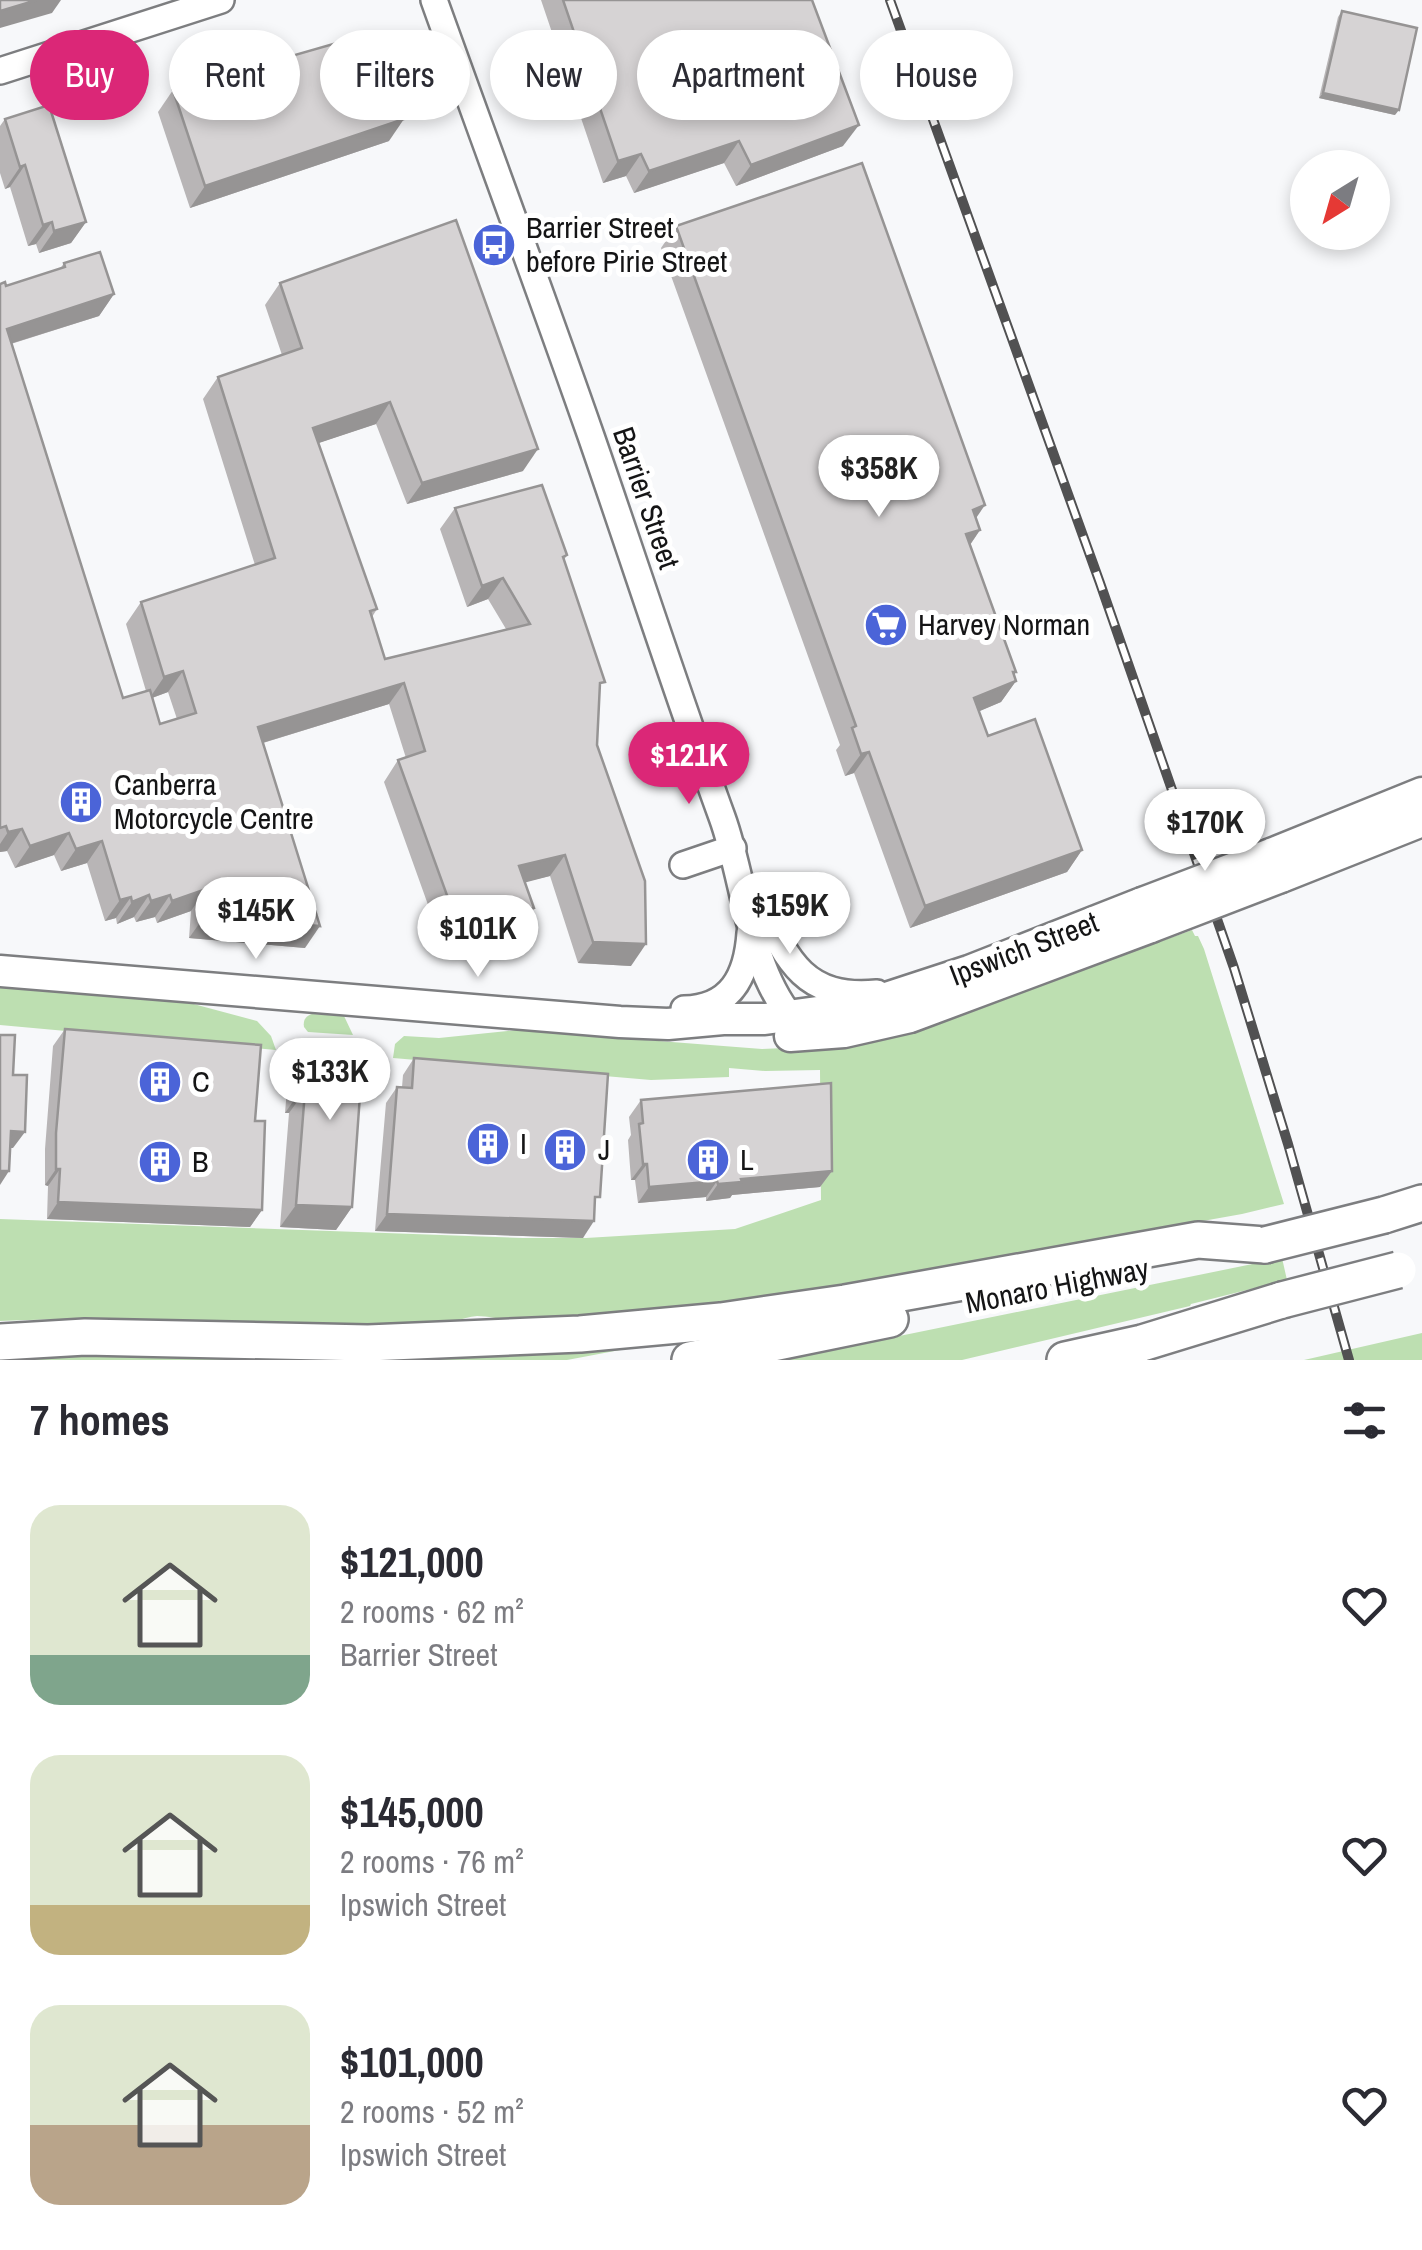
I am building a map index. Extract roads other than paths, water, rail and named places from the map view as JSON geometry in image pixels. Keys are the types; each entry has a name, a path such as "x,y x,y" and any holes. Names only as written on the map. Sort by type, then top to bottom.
{"highway":[{"name":"Monaro Highway","path":"690,1360 1264,1246 1422,1204"},
{"path":"0,1342 96,1337 354,1343 580,1334 735,1319 845,1303 1198,1240 1264,1246"},
{"path":"1064,1360 1142,1343 1282,1300 1410,1267"}],"main road":[{"name":"Ipswich Street","path":"1276,865 1422,793"},
{"name":"Ipswich Street","path":"1,970 620,1022 668,1024 791,1017 862,1006 934,984 1146,915 1276,865 1422,821"},
{"name":"Ipswich Street","path":"668,1024 752,1036 844,1032 886,1024 942,1007 1146,915"},
{"path":"791,1017 807,1027 844,1032"}],"street":[{"path":"0,71 221,0"},
{"name":"Barrier Street","path":"434,0 733,848 774,993 791,1017"},
{"path":"683,865 733,848 789,960 809,980 836,992 864,994 934,984"},
{"path":"620,1022 674,1009 700,1008 720,1000 744,969 750,918"}],"railway":[{"path":"890,0 1234,968 1349,1360"}],"place":[{"name":"Barrier Street before Pirie Street","path":"494,245"},
{"name":"Harvey Norman","path":"886,625"},
{"name":"Canberra Motorcycle Centre","path":"81,802"},
{"name":"C","path":"160,1082"},
{"name":"I","path":"488,1144"},
{"name":"J","path":"565,1150"},
{"name":"L","path":"708,1160"},
{"name":"B","path":"160,1162"}]}
